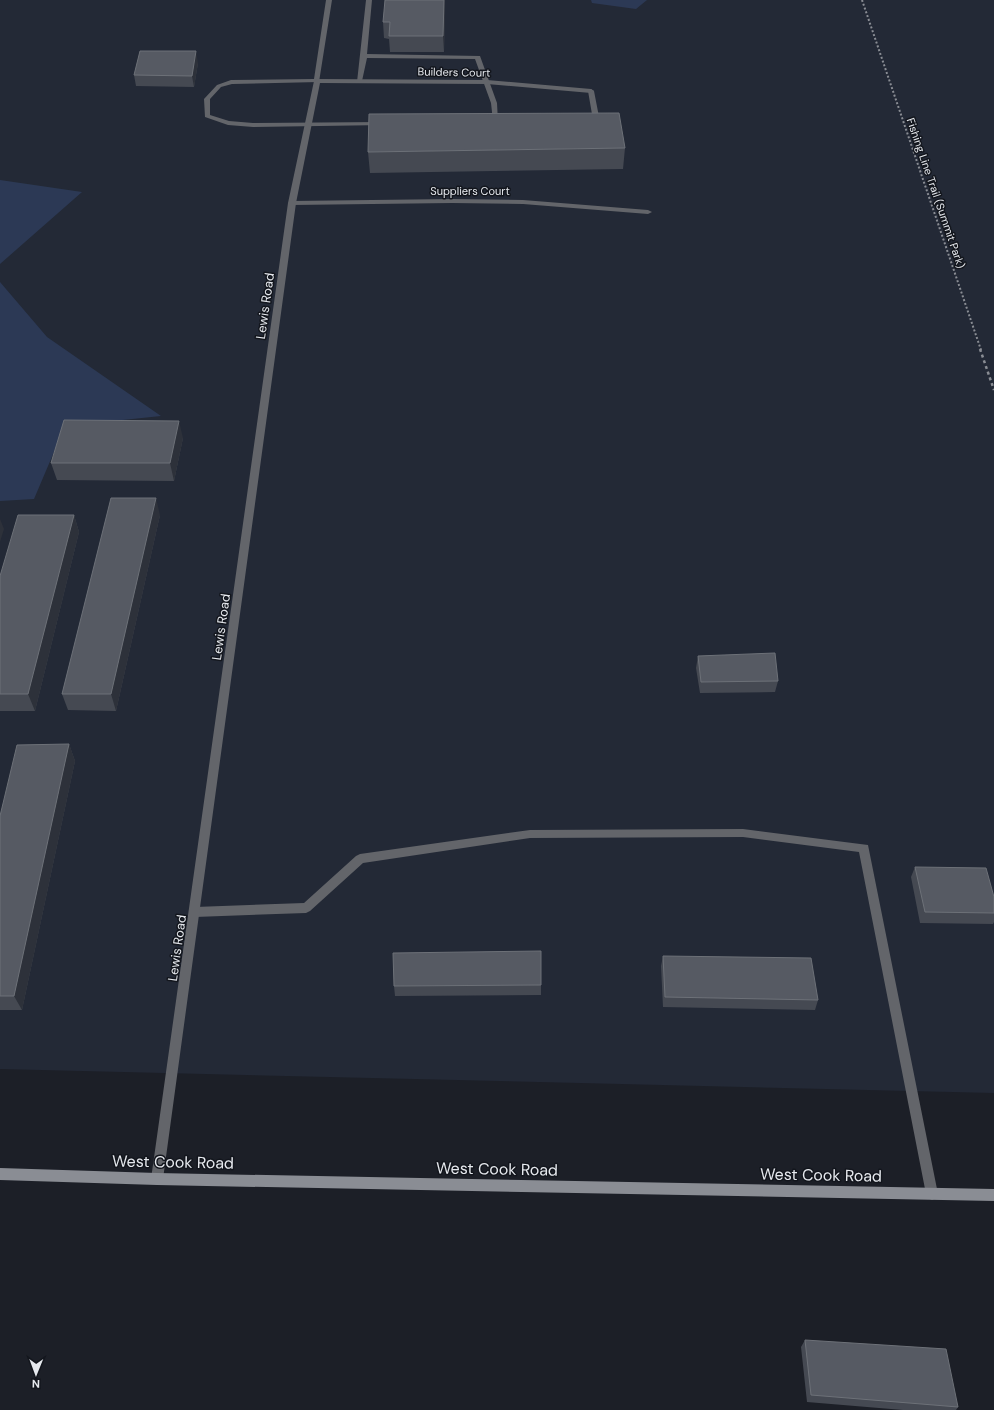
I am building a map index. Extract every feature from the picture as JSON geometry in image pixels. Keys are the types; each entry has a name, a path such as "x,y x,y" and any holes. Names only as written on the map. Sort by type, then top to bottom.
{"main road":[{"name":"West Cook Road","path":"0,1174 157,1179 994,1195"}],"street":[{"name":"Lewis Road","path":"157,1179 292,203 317,81 329,0"},
{"path":"359,81 364,56 369,0"},
{"path":"364,56 478,57 494,104 496,121"},
{"name":"Builders Court","path":"308,125 253,125 228,123 207,116 207,99 219,86 231,82 487,82 591,91 596,122 589,122"},
{"path":"488,121 504,121"},
{"path":"308,125 394,123"},
{"name":"Suppliers Court","path":"292,203 452,201 522,202 648,212"},
{"path":"195,912 306,908 360,859 530,834 743,833 864,848 932,1194"}],"path":[{"name":"Fishing Line Trail (Summit Park)","path":"862,0 994,390"}],"shaded area":[{"path":"0,0 994,0 994,1093 0,1069"},
{"path":"591,0 647,0 636,9 592,3"},
{"path":"0,180 82,192 0,264"},
{"path":"0,282 47,337 161,416 65,426 34,499 0,501"}],"building":[{"path":"385,0 444,0 443,36 389,36 390,22 383,22"},
{"path":"140,51 196,51 192,76 134,75"},
{"path":"619,113 625,148 368,152 369,114"},
{"path":"64,420 179,421 170,463 51,463"},
{"path":"111,498 156,498 111,694 62,694"},
{"path":"18,515 74,515 28,694 0,694 0,576"},
{"path":"775,653 778,681 701,682 698,656"},
{"path":"69,744 14,996 0,996 0,816 17,745"},
{"path":"915,867 986,868 994,897 994,913 925,912"},
{"path":"541,951 541,985 394,986 393,953"},
{"path":"663,956 811,958 818,1000 665,997"},
{"path":"805,1340 946,1349 958,1407 811,1395"}]}
